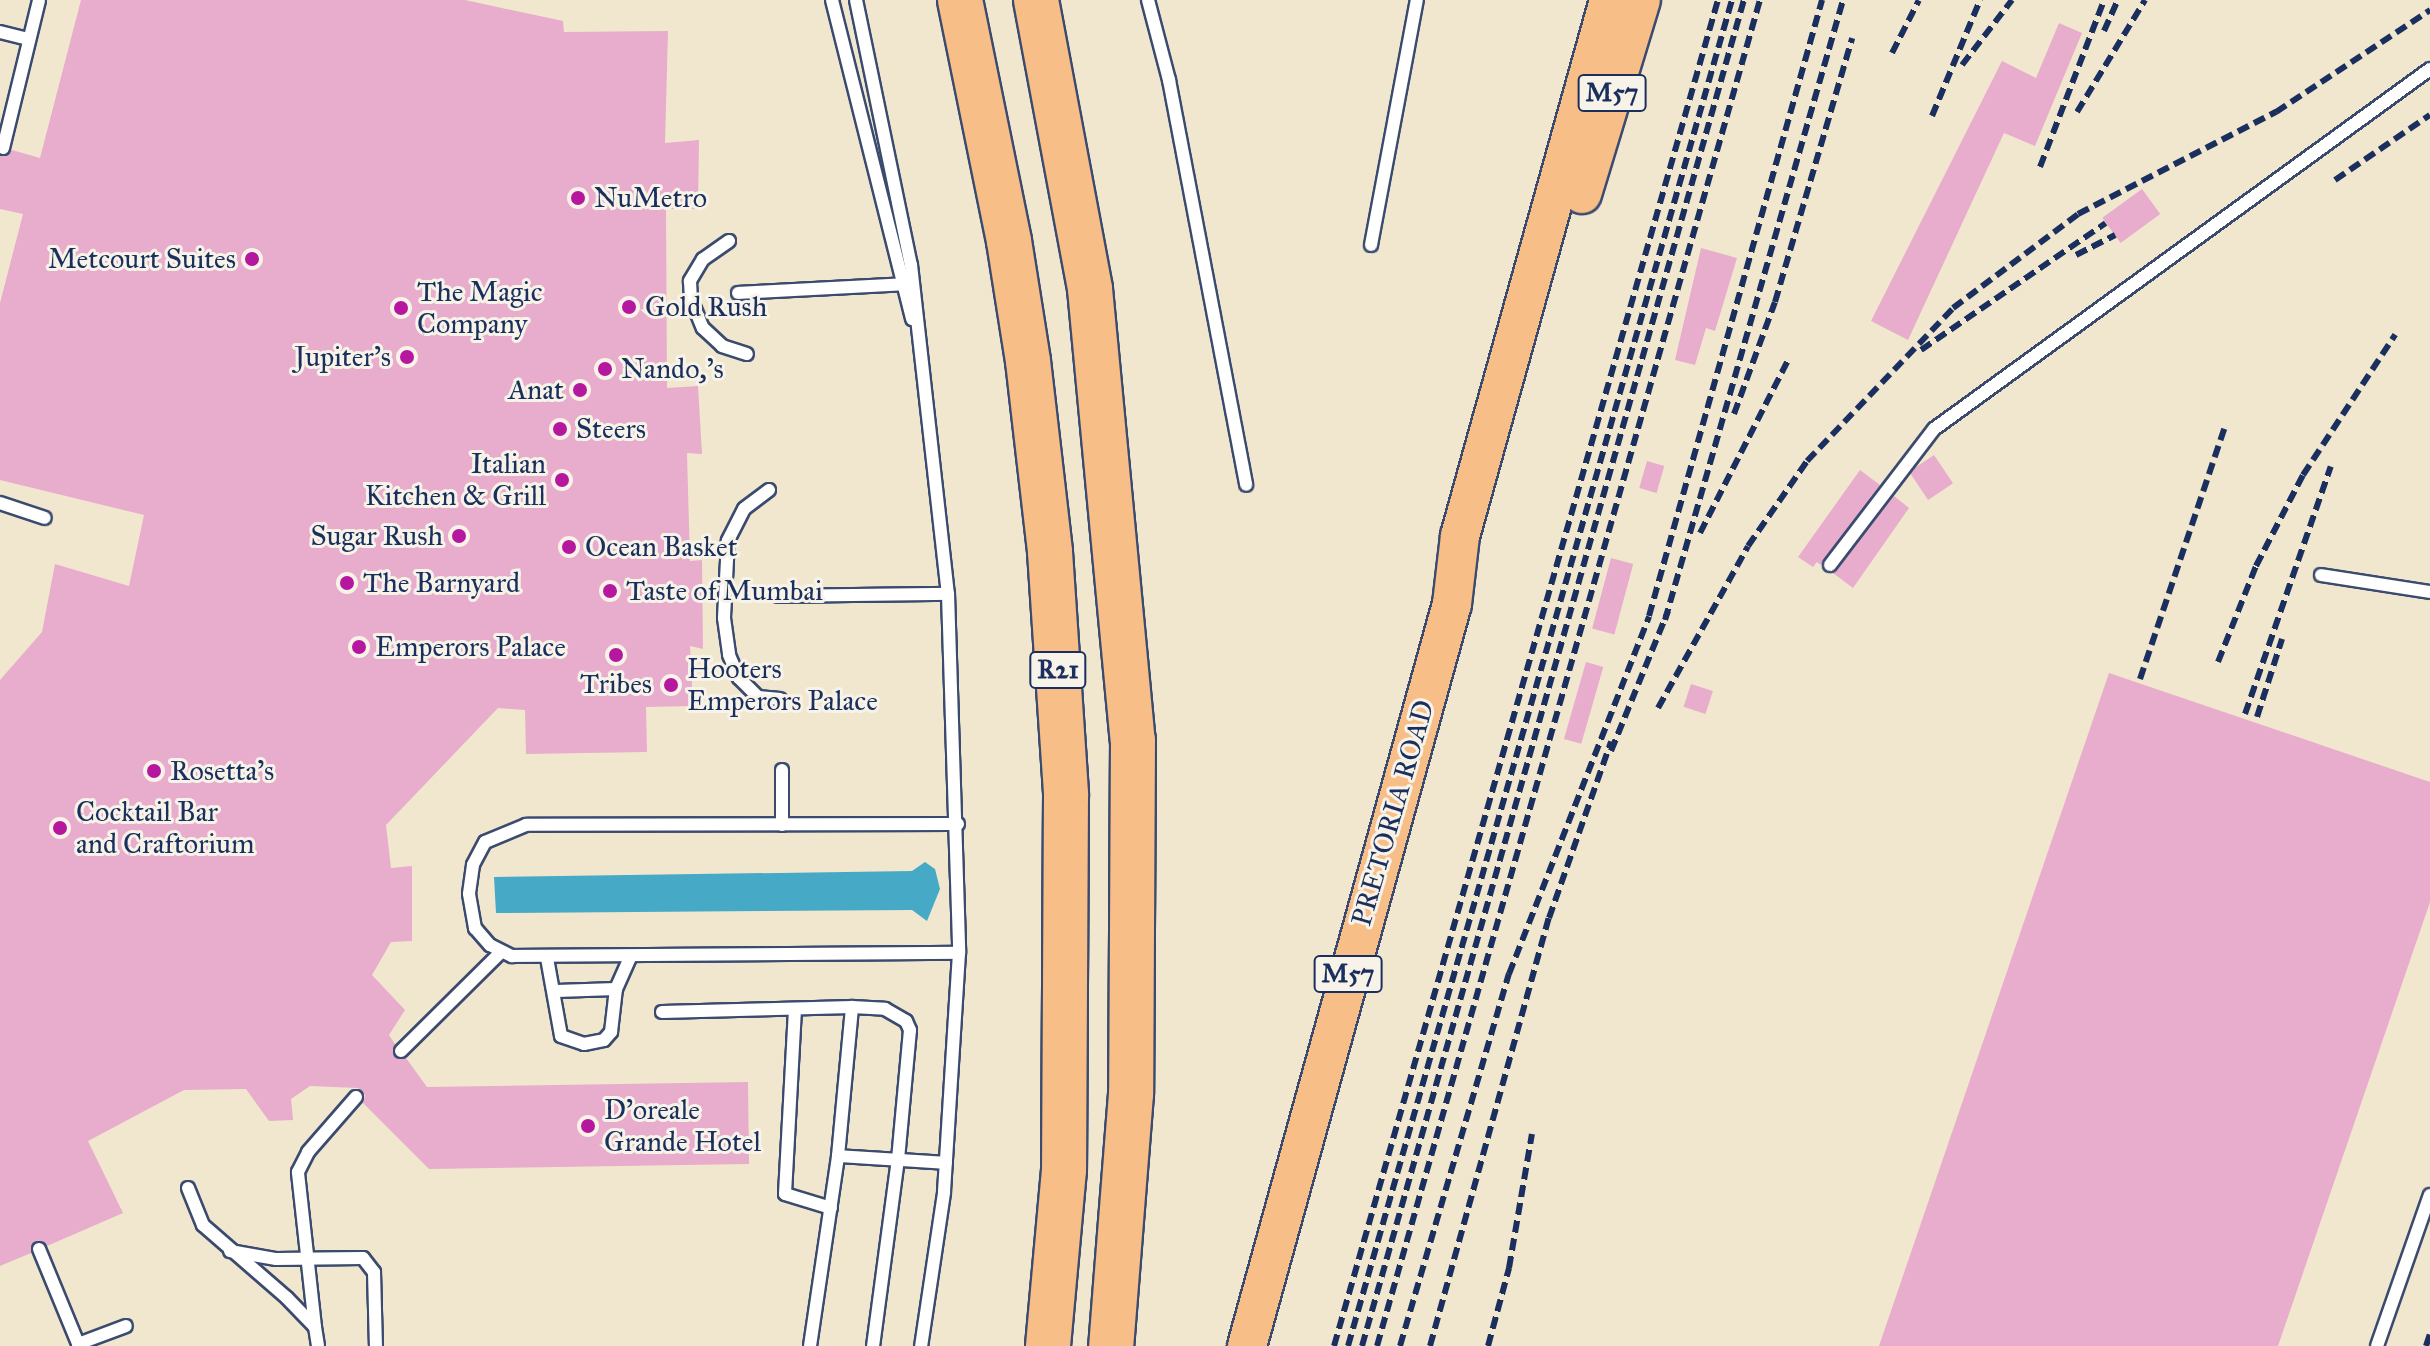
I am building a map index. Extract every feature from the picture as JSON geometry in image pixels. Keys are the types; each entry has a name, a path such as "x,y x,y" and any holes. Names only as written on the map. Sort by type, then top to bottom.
{"highway":[{"name":"R21","path":"960,0 1009,241 1028,361 1050,552 1066,795 1064,1170 1048,1346"},
{"name":"R21","path":"1036,0 1090,289 1133,740 1131,1094 1111,1346"}],"main road":[{"name":"PRETORIA ROAD","path":"1247,1346 1452,604 1460,536 1609,0"},
{"name":"PRETORIA ROAD","path":"1452,604 1482,544 1641,0"}],"lane":[{"path":"3,148 39,0"},
{"path":"832,0 900,286 916,332"},
{"path":"856,0 914,283 916,332 931,421 948,594 958,824 959,953 946,1163 921,1346"},
{"path":"1148,0 1169,80 1246,485"},
{"path":"1371,245 1417,0"},
{"path":"0,32 29,39"},
{"path":"1830,565 1934,429 2430,69"},
{"path":"729,241 703,259 690,281 691,299 713,337 747,354"},
{"path":"738,293 914,283"},
{"path":"769,490 744,509 728,541 724,618 729,655 739,678 758,697 780,699"},
{"path":"0,503 45,518"},
{"path":"2321,575 2430,592"},
{"path":"778,596 948,594"},
{"path":"782,770 782,825"},
{"path":"958,824 526,825 493,835 478,853 469,894 475,928 500,953 547,958 959,953"},
{"path":"401,1051 500,953"},
{"path":"547,958 556,991 561,1036 584,1044 604,1040 611,1032 616,989 630,957"},
{"path":"556,991 616,989"},
{"path":"810,1346 838,1156 852,1007"},
{"path":"662,1012 852,1007 901,1013 910,1030 898,1159 873,1346"},
{"path":"795,1009 785,1194 831,1208"},
{"path":"318,1346 300,1165 356,1097"},
{"path":"838,1156 946,1163"},
{"path":"188,1188 195,1215 230,1251 270,1281 315,1327"},
{"path":"2377,1346 2430,1195"},
{"path":"39,1249 79,1345 126,1326"},
{"path":"230,1251 307,1259 354,1255 370,1263 376,1346"}],"water":[{"path":"925,862 935,869 940,889 927,921 912,910 496,913 494,877 912,871"}],"building":[{"path":"81,0 465,0 563,21 564,32 668,31 665,143 699,140 698,209 666,209 667,388 698,386 702,454 687,453 690,561 702,560 703,649 690,646 693,706 646,707 647,752 526,754 525,710 498,708 386,825 391,868 412,866 412,941 391,942 372,975 405,1010 389,1035 395,1044 393,1054 406,1058 427,1087 748,1082 749,1164 429,1169 363,1103 365,1095 358,1088 310,1086 291,1099 293,1120 269,1121 246,1089 184,1090 88,1141 123,1213 47,1246 35,1241 31,1253 0,1266 0,680 42,632 55,564 129,586 144,515 0,480 0,303 23,214 0,209 0,156 12,150 40,158"},
{"path":"2059,23 2082,33 2035,146 2004,133 1908,340 1871,321 2002,61 2036,78"},
{"path":"2142,189 2160,214 2121,243 2102,218"},
{"path":"1701,248 1737,258 1715,331 1706,328 1695,365 1675,360"},
{"path":"1934,455 1953,483 1928,500 1909,472"},
{"path":"1647,461 1664,466 1657,493 1639,488"},
{"path":"1860,470 1880,485 1821,565 1817,562 1813,567 1798,557"},
{"path":"1894,496 1909,508 1853,588 1833,573"},
{"path":"1611,558 1633,564 1614,634 1592,629"},
{"path":"1586,662 1603,667 1581,744 1564,739"},
{"path":"2109,673 2430,782 2430,902 2278,1346 1879,1346"},
{"path":"1691,684 1713,691 1705,714 1684,707"}],"railway":[{"path":"1334,1346 1718,0"},
{"path":"1348,1346 1732,0"},
{"path":"1362,1346 1744,0"},
{"path":"1377,1346 1760,0"},
{"path":"1400,1346 1509,974 1649,616 1822,0"},
{"path":"1665,620 1843,0"},
{"path":"1892,53 1919,0"},
{"path":"1932,116 1980,0"},
{"path":"1962,65 2012,0"},
{"path":"2040,167 2104,0"},
{"path":"2104,31 2118,0"},
{"path":"2077,112 2145,0"},
{"path":"1658,708 1748,546 1807,461 1953,308 2078,214 2276,112 2430,10"},
{"path":"1734,414 1775,302 1852,38"},
{"path":"2335,180 2430,115"},
{"path":"1921,350 2106,223"},
{"path":"2076,255 2115,235"},
{"path":"2218,662 2256,566 2303,475 2395,335"},
{"path":"1700,533 1787,362"},
{"path":"2140,679 2225,426"},
{"path":"2245,714 2331,466"},
{"path":"1611,751 1668,611"},
{"path":"2257,717 2282,639"},
{"path":"1430,1346 1549,918 1611,742"},
{"path":"1488,1346 1509,1268 1532,1134"},
{"path":"2426,1346 2430,1334"}],"place":[{"name":"NuMetro","path":"578,198"},
{"name":"Metcourt Suites","path":"252,259"},
{"name":"Gold Rush","path":"629,307"},
{"name":"The Magic Company","path":"401,308"},
{"name":"Jupiter's","path":"407,357"},
{"name":"Nando,'s","path":"605,369"},
{"name":"Anat","path":"580,390"},
{"name":"Steers","path":"560,429"},
{"name":"Italian Kitchen & Grill","path":"562,480"},
{"name":"Sugar Rush","path":"459,536"},
{"name":"Ocean Basket","path":"569,547"},
{"name":"The Barnyard","path":"347,583"},
{"name":"Taste of Mumbai","path":"610,591"},
{"name":"Emperors Palace","path":"359,647"},
{"name":"Tribes","path":"616,655"},
{"name":"Hooters Emperors Palace","path":"671,685"},
{"name":"Rosetta's","path":"154,771"},
{"name":"Cocktail Bar and Craftorium","path":"60,828"},
{"name":"D'oreale Grande Hotel","path":"588,1126"}]}
